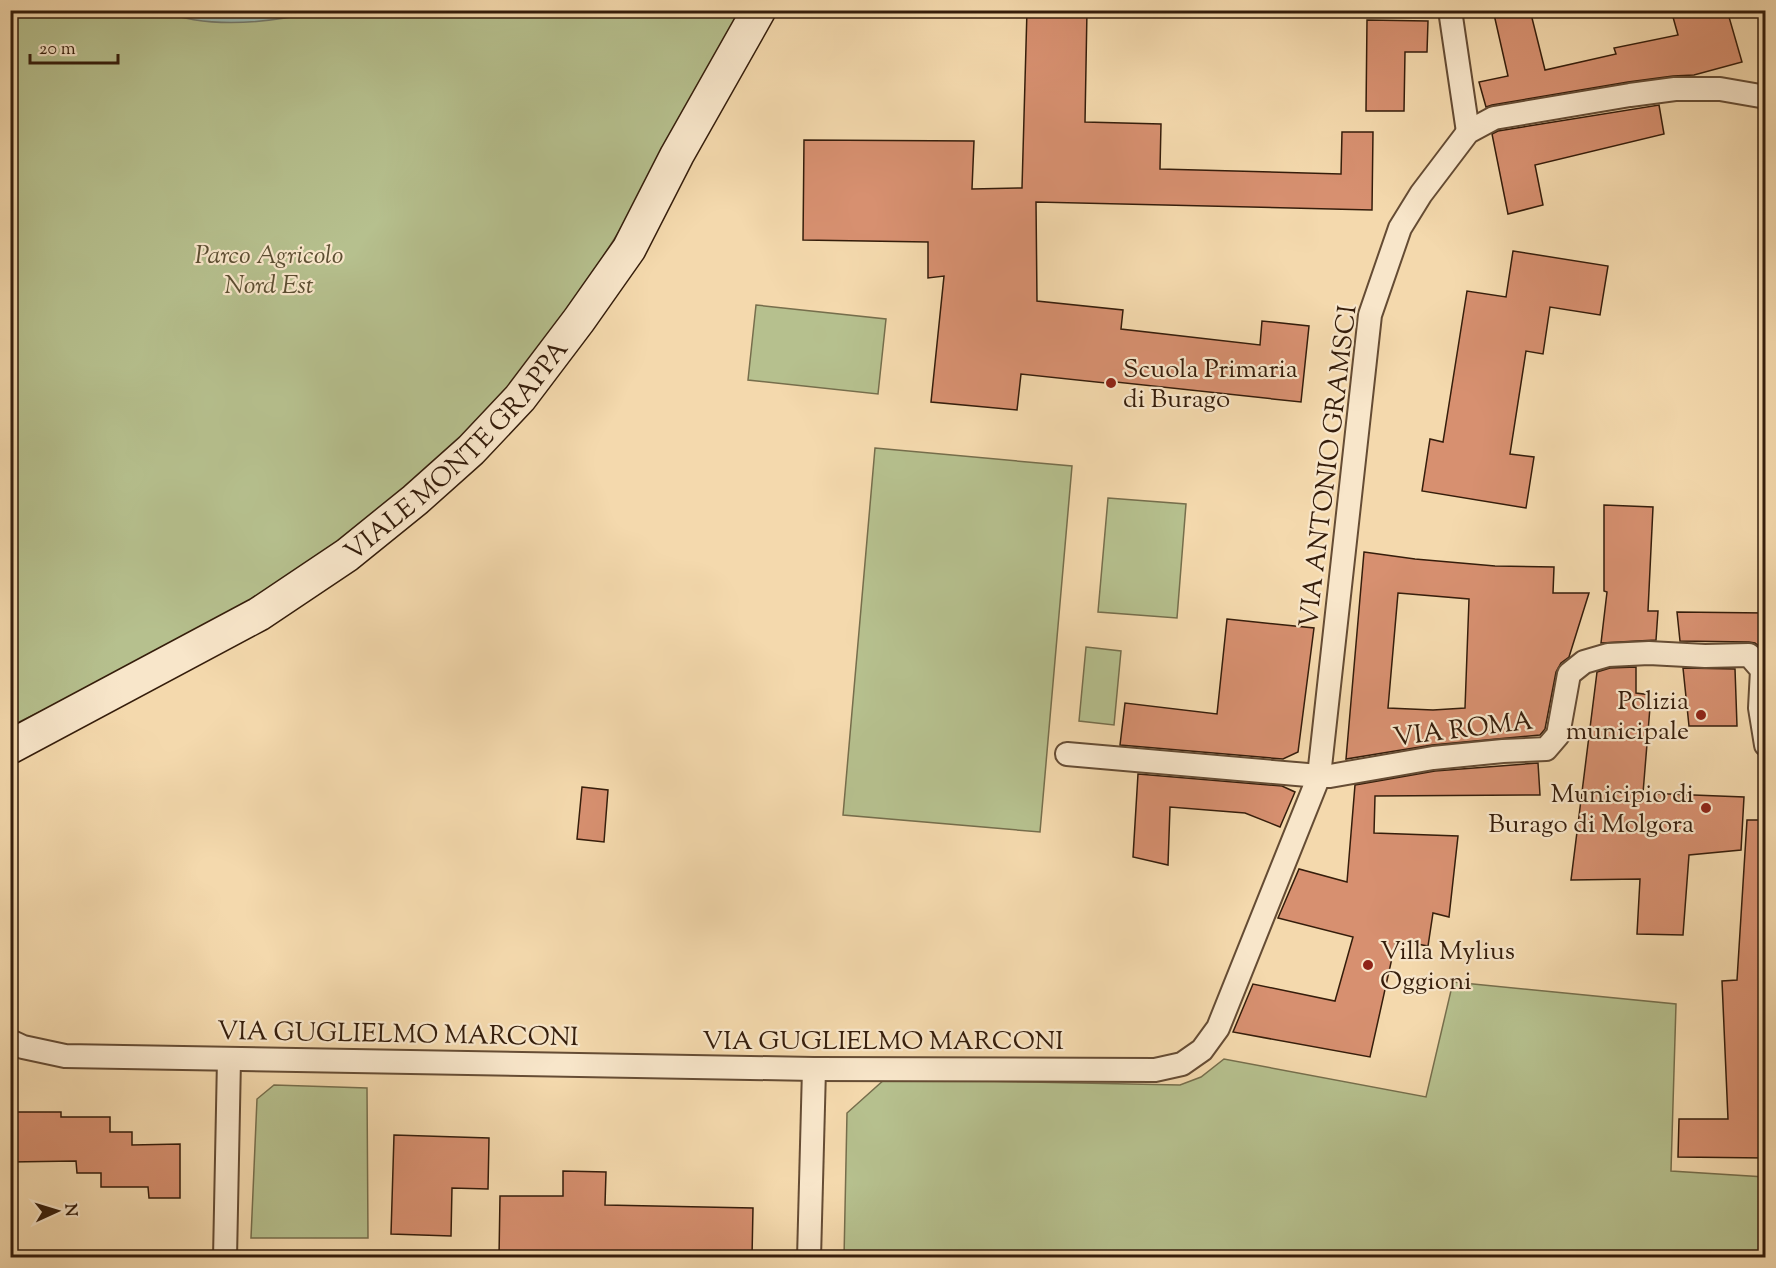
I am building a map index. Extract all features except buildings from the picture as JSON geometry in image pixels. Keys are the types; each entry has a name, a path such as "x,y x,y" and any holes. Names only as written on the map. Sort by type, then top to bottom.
{"street":[{"name":"VIALE MONTE GRAPPA","path":"10,747 258,614 347,555 415,500 471,450 520,398 579,320 628,249 677,155 759,10"},
{"path":"1450,10 1468,132"},
{"name":"VIA ANTONIO GRAMSCI","path":"1319,776 1370,315 1400,228 1421,194 1468,132 1494,118 1630,94 1676,89 1720,89 1766,97"},
{"name":"VIA ROMA","path":"1319,776 1433,758 1546,748 1558,735 1569,675 1584,662 1608,655 1649,653 1705,656 1749,655 1762,670 1766,745"},
{"path":"1067,753 1319,776"},
{"name":"VIA GUGLIELMO MARCONI","path":"10,1041 23,1047 65,1056 814,1069 1155,1070 1182,1064 1202,1050 1218,1028 1319,776"},
{"path":"225,1257 230,1059"},
{"path":"809,1257 814,1069"}],"green space":[{"name":"Parco Agricolo Nord Est","path":"11,11 743,11 654,177 561,322 469,436 384,515 275,587 84,690 11,726"},
{"path":"756,305 886,319 878,394 748,380"},
{"path":"875,448 1072,466 1040,832 843,815"},
{"path":"1108,498 1186,504 1177,618 1098,612"},
{"path":"1086,647 1121,651 1114,725 1079,721"},
{"path":"1453,982 1676,1004 1671,1171 1765,1177 1765,1257 844,1258 847,1113 885,1079 1180,1085 1201,1077 1224,1059 1426,1097"},
{"path":"274,1085 367,1088 368,1238 251,1238 257,1099"}],"water":[{"path":"161,11 320,11 281,19 220,23 180,17"}],"place":[{"name":"Scuola Primaria di Burago","path":"1111,383"},
{"name":"Polizia municipale","path":"1701,715"},
{"name":"Municipio di Burago di Molgora","path":"1706,808"},
{"name":"Villa Mylius Oggioni","path":"1368,965"}]}
